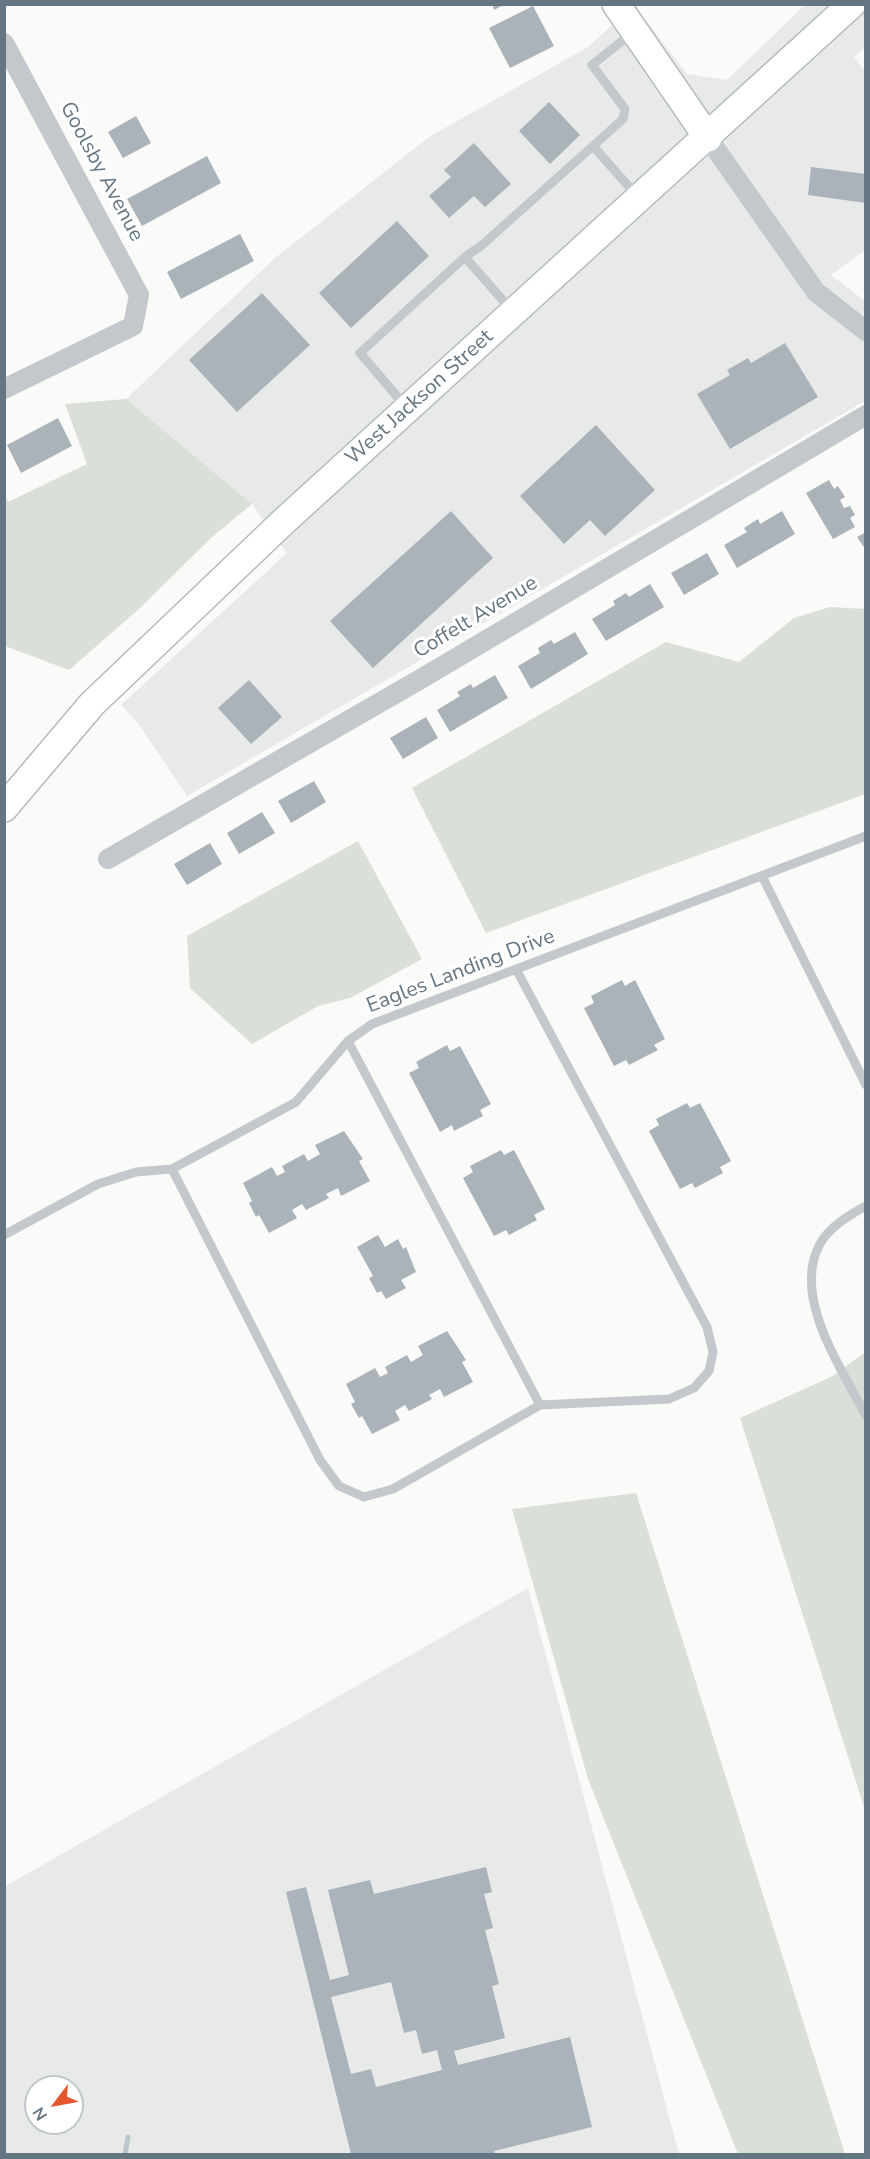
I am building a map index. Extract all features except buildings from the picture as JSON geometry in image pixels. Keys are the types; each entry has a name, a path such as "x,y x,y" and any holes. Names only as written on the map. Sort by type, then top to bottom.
{"street":[{"path":"616,4 816,292 866,331"},
{"name":"West Jackson Street","path":"5,805 92,704 283,522 640,200 852,4"},
{"name":"Goolsby Avenue","path":"4,42 139,295 133,326 4,389"},
{"name":"Coffelt Avenue","path":"108,859 418,680 866,415"}],"lane":[{"path":"408,409 360,353 465,257 482,245 623,119 625,109 592,65 635,31"},
{"path":"593,146 640,200"},
{"path":"465,257 514,313"},
{"name":"Eagles Landing Drive","path":"4,1235 98,1184 136,1172 172,1170 296,1102 348,1041 372,1024 866,836"},
{"path":"762,876 866,1085"},
{"path":"172,1170 320,1460 339,1486 364,1497 393,1489 540,1405 669,1399 694,1388 709,1371 713,1352 707,1327 516,969"},
{"path":"348,1041 540,1405"},
{"path":"866,1206 848,1216 820,1243 811,1277 812,1301 866,1416"}],"shaded area":[{"path":"634,5 687,74 727,80 805,5 865,5 865,47 854,57 865,71 865,250 831,275 865,301 865,401 187,796 138,723 121,705 287,553 252,504 126,399 275,258 429,137 588,47"},
{"path":"126,399 252,504 213,536 139,609 69,670 5,646 5,495 8,502 87,464 65,404"},
{"path":"830,607 865,609 865,794 486,933 412,788 666,642 739,662 794,618"},
{"path":"358,841 422,959 350,998 318,1006 252,1044 190,988 187,936"},
{"path":"865,1352 865,1810 740,1418 833,1376"},
{"path":"636,1493 845,2154 738,2154 588,1779 512,1509"},
{"path":"528,1588 679,2154 5,2154 4,1887"}],"waterway":[{"path":"125,2154 128,2137"}]}
